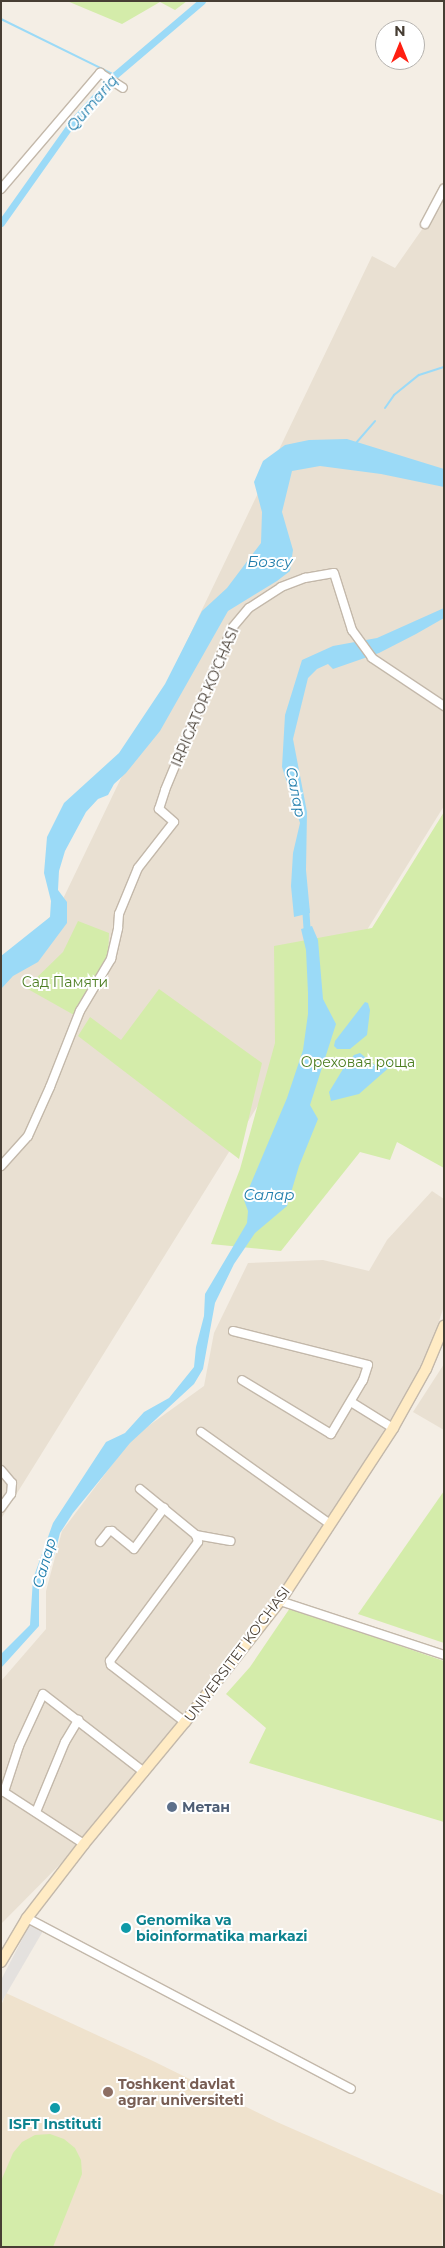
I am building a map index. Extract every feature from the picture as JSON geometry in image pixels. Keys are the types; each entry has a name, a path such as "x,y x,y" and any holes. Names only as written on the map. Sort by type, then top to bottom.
{"main road":[{"name":"UNIVERSITET KO'CHASI","path":"1,1962 27,1918 84,1844 185,1722 280,1601 393,1428 426,1369 444,1326"}],"street":[{"path":"1,188 100,73 123,88"},
{"path":"424,224 444,188"},
{"name":"IRRIGATOR KO'CHASI","path":"1,1166 28,1136 80,1011 110,959 118,928 119,914 138,868 174,822 159,809 165,790 232,628 249,608 281,587 305,578 334,573 352,630 372,658 444,706"},
{"path":"233,1330 368,1366 363,1380 331,1434 242,1380"},
{"path":"351,1402 393,1428"},
{"path":"201,1432 330,1524"},
{"path":"1,1470 12,1483 11,1494 1,1508"},
{"path":"140,1489 196,1536 198,1542 110,1661 111,1665 185,1722"},
{"path":"100,1542 109,1531 112,1531 134,1549 164,1508"},
{"path":"196,1536 230,1541"},
{"path":"280,1601 444,1655"},
{"path":"84,1844 4,1792 19,1746 43,1694 144,1772"},
{"path":"36,1812 65,1742 78,1720"},
{"path":"27,1918 352,2089"}],"shaded area":[{"path":"444,198 444,806 1,1519 1,977 61,903 372,256 395,268"},
{"path":"432,1191 444,1199 444,1306 426,1361 294,1578 90,1834 1,1924 1,1681 46,1629 46,1591 62,1531 133,1437 204,1386 214,1333 248,1263 323,1260 369,1271 387,1240"},
{"path":"444,1364 444,1430 413,1412"},
{"path":"30,1924 43,1931 1,2003 1,1980"},
{"name":"Toshkent davlat agrar universiteti","path":"6,1993 153,2061 277,2122 443,2195 442,2247 1,2247 1,2006"}],"green space":[{"path":"67,1 187,1 175,10 160,2 122,24"},
{"name":"Ореховая роща","path":"444,812 444,1168 397,1142 390,1160 360,1152 281,1251 211,1244 240,1169 275,1043 274,946 372,928"},
{"name":"Сад Памяти","path":"78,921 109,933 108,960 74,1015 26,988 63,952"},
{"path":"159,989 262,1063 239,1159 78,1036 90,1017 121,1040"},
{"path":"444,1491 444,1643 358,1614"},
{"path":"290,1608 444,1661 444,1822 249,1763 266,1728 226,1694 250,1667"},
{"path":"50,2134 64,2139 75,2148 81,2160 82,2174 53,2247 1,2247 1,2181 13,2153 22,2142 35,2135"}],"water":[{"name":"Бозсу","path":"347,439 444,469 444,487 381,474 320,466 292,471 282,512 293,550 290,571 228,611 160,731 126,773 114,784 108,795 98,799 86,812 65,851 59,871 58,890 67,902 67,923 38,962 13,976 1,989 1,956 50,917 51,901 44,873 47,837 64,803 119,753 165,684 202,611 227,588 261,543 262,512 254,482 263,461 285,445 309,440"},
{"name":"Салар","path":"444,608 444,618 416,634 379,653 333,669 328,664 317,669 308,678 293,739 307,812 306,870 310,913 294,917 291,886 293,853 300,823 282,767 285,715 302,660 333,646 377,638"},
{"name":"Салар","path":"312,926 318,940 323,999 336,1024 310,1105 318,1119 299,1166 287,1206 255,1233 234,1264 215,1303 203,1369 194,1384 130,1443 73,1513 60,1533 55,1553 39,1588 39,1626 1,1668 1,1654 30,1625 33,1579 53,1523 106,1442 125,1433 144,1412 169,1398 194,1367 196,1347 204,1316 205,1294 247,1223 248,1211 244,1200 287,1098 303,1050 308,1014 308,993 306,950 301,929"},
{"path":"365,1002 368,1003 370,1010 367,1035 350,1049 337,1049 334,1046 335,1041"},
{"path":"360,1053 376,1066 391,1061 392,1065 359,1094 331,1101 329,1092 354,1055"}],"waterway":[{"name":"Qumariq","path":"1,223 74,120 115,75 202,1"},
{"path":"1,19 115,75"},
{"path":"385,408 394,395 419,375 444,367"},
{"path":"356,443 375,421"},
{"name":"Салар","path":"305,906 307,935"}],"place":[{"name":"Метан","path":"172,1807"},
{"name":"Genomika va bioinformatika markazi","path":"126,1928"},
{"name":"Toshkent davlat agrar universiteti","path":"108,2092"},
{"name":"ISFT Instituti","path":"55,2108"}]}
